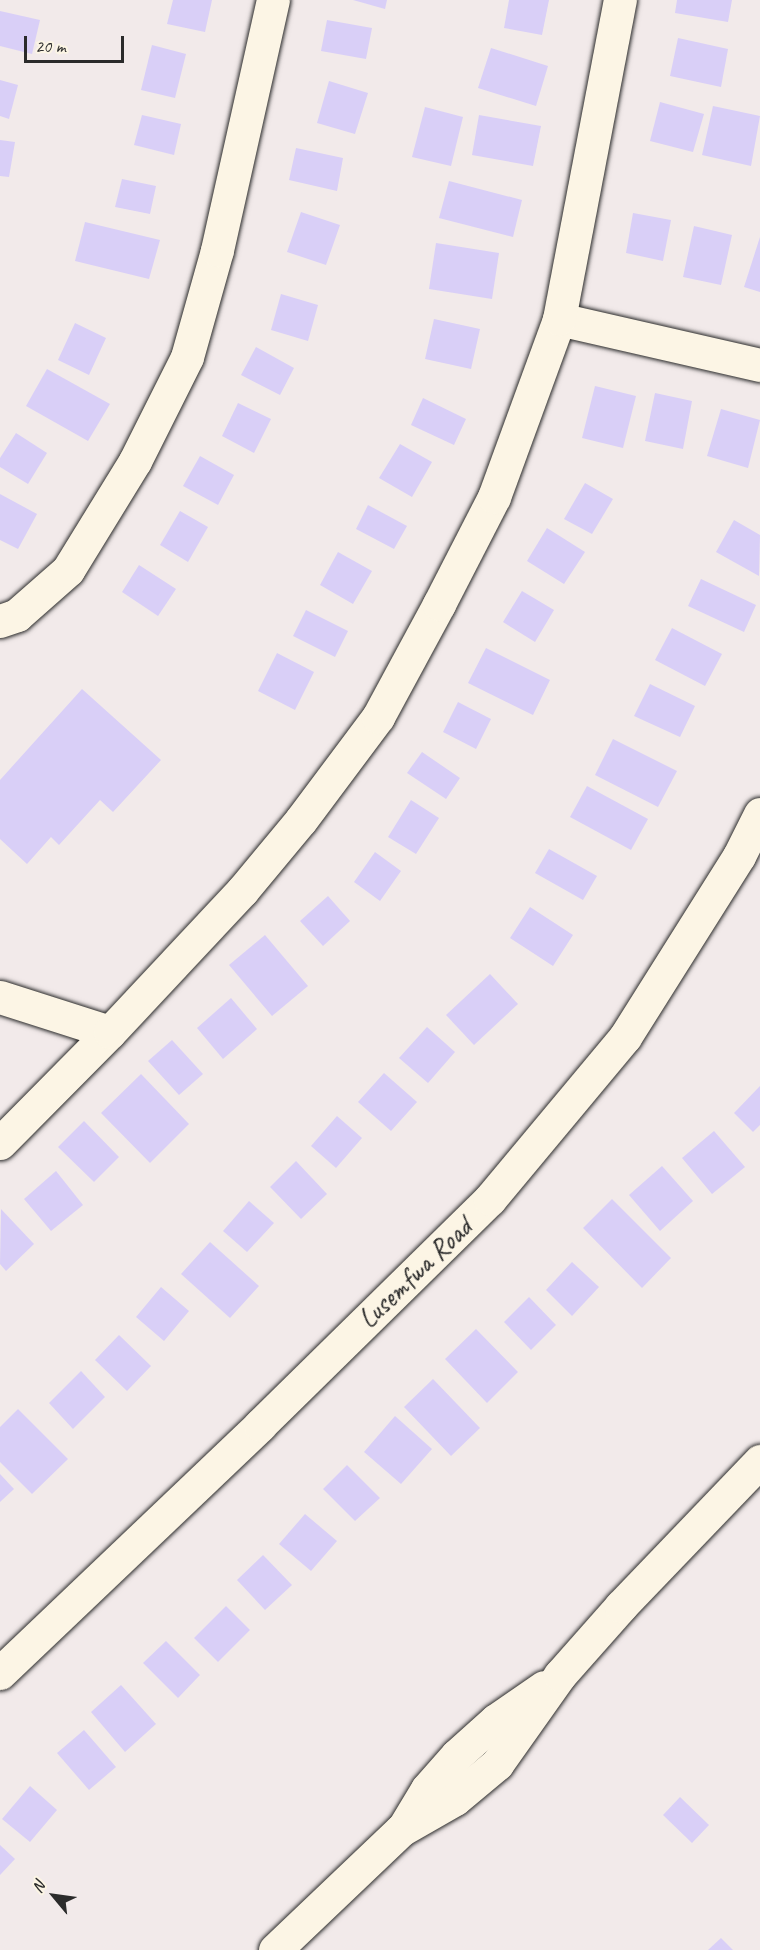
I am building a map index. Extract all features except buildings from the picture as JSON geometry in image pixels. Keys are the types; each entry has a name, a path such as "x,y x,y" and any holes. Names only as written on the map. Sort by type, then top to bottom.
{"street":[{"path":"0,621 16,615 68,570 135,461 187,357 217,250 273,0"},
{"path":"0,1143 110,1032 242,891 301,820 378,717 494,497 559,319 620,0"},
{"path":"559,319 760,365"},
{"name":"Lusemfwa Road","path":"0,1673 260,1425 490,1199 625,1037 739,856 760,814"},
{"path":"0,997 110,1032"},
{"path":"275,1950 401,1830 456,1799 497,1764 560,1675 621,1606 760,1461"}]}
